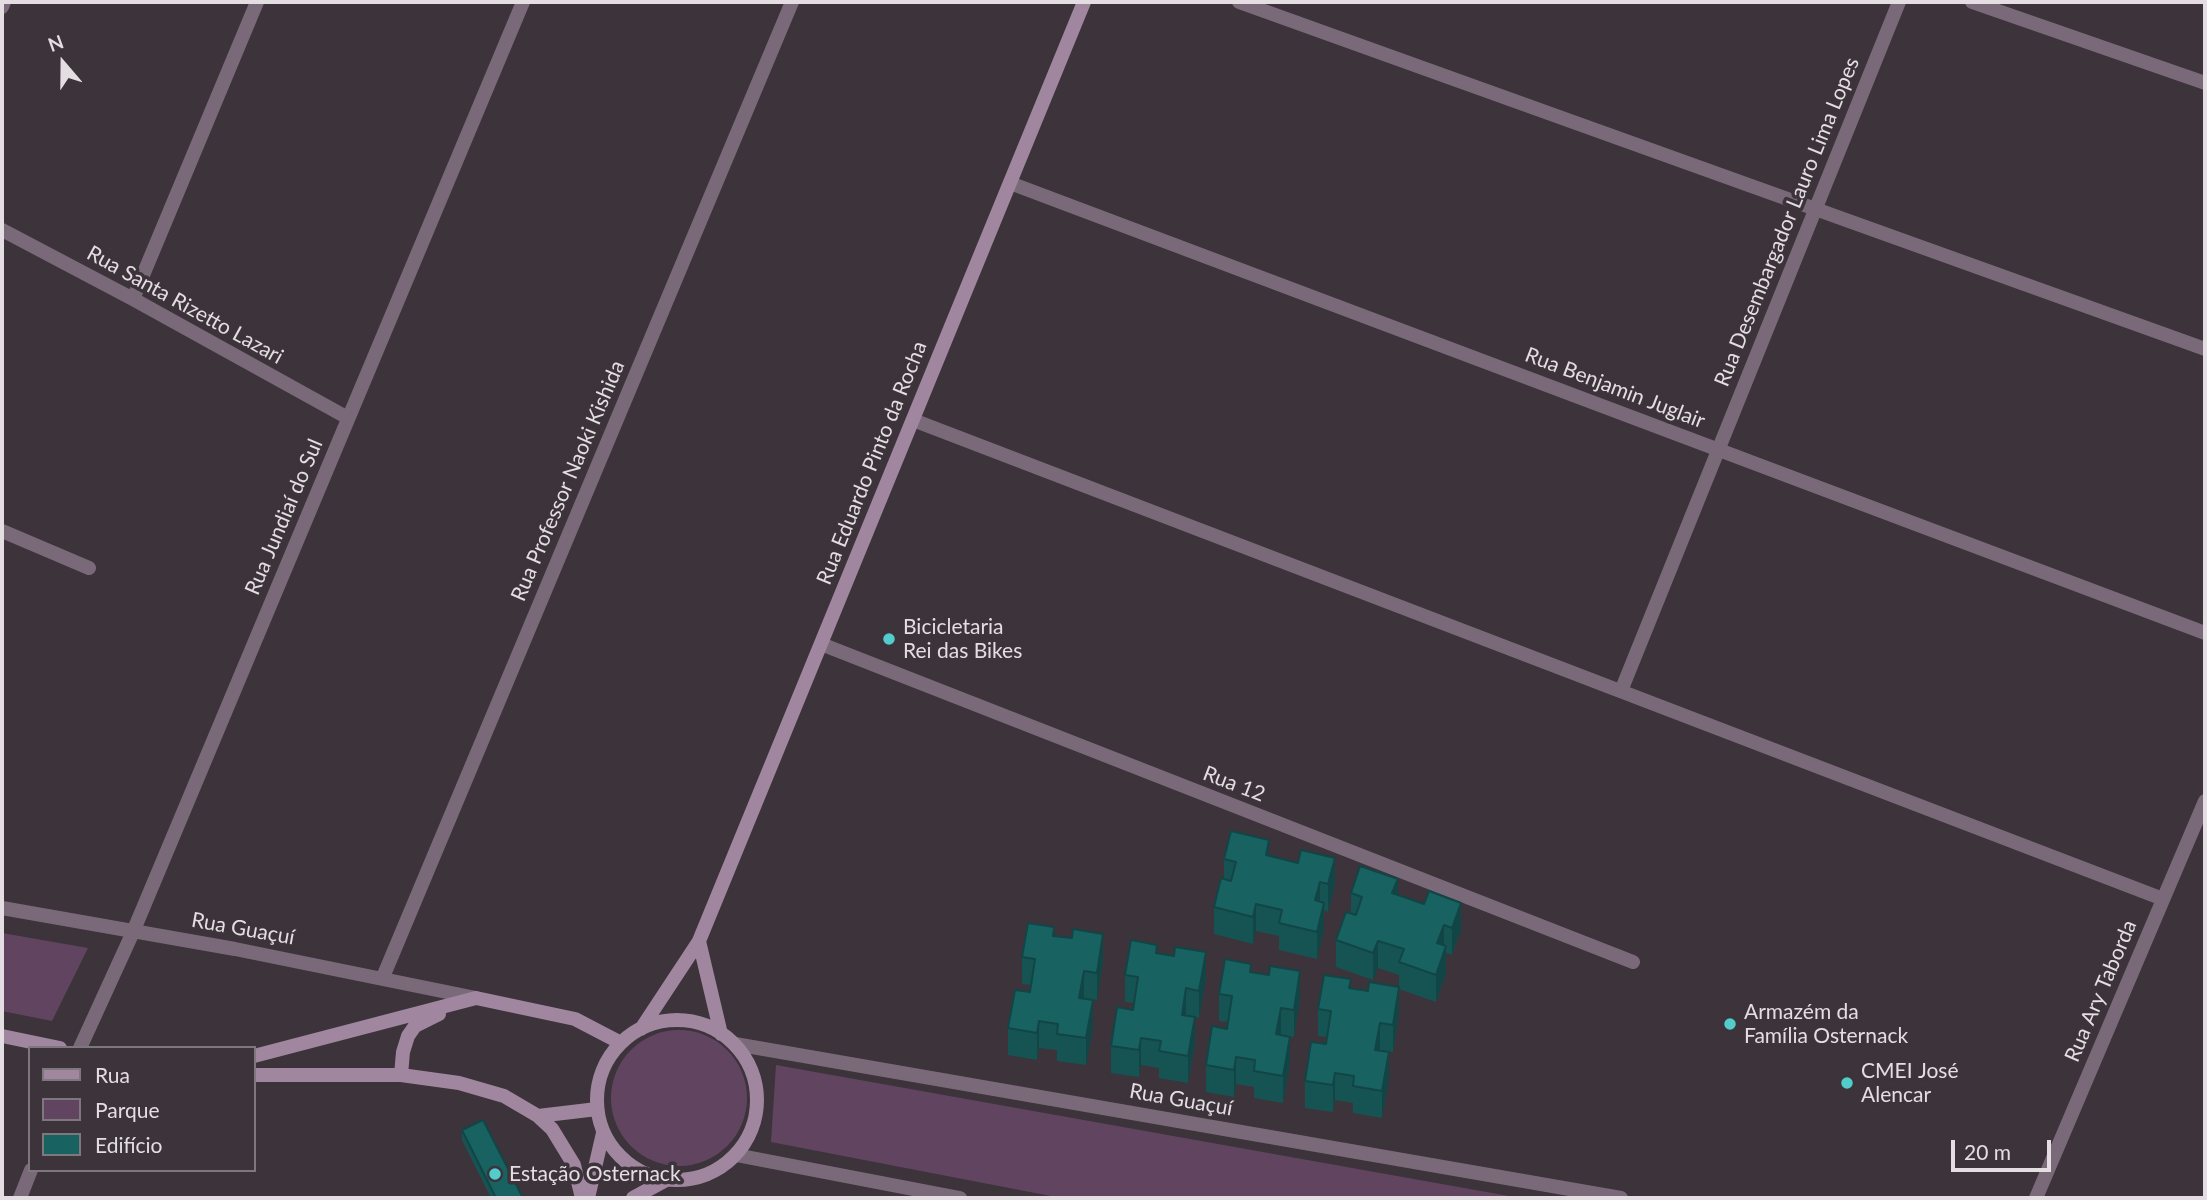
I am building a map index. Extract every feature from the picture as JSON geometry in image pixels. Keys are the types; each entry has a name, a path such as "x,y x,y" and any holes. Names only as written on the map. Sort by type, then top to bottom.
{"main road":[{"name":"Rua Eduardo Pinto da Rocha","path":"641,1029 699,941 1084,2"},
{"path":"699,941 721,1034"},
{"path":"401,1075 403,1052 408,1036 415,1026 476,998"},
{"name":"Rua Guaçuí","path":"256,1055 476,998 575,1019 621,1043"},
{"path":"661,1022 703,1024 721,1034 735,1044 749,1064 757,1087 757,1111 750,1134 736,1155 716,1170 692,1179 666,1180 640,1171 619,1155 603,1133 597,1109 598,1085 607,1062 621,1043 641,1029 661,1022"},
{"path":"2,1036 50,1046"},
{"path":"256,1075 401,1075 459,1083 504,1097 538,1116 564,1145 575,1165 582,1198"},
{"path":"538,1116 597,1109"},
{"path":"588,1198 603,1133"},
{"path":"633,1198 666,1180"}],"street":[{"path":"2,7 4,2"},
{"path":"133,299 257,2"},
{"name":"Rua Jundiaí do Sul","path":"81,1046 133,932 523,2"},
{"name":"Rua Professor Naoki Kishida","path":"383,977 792,2"},
{"path":"1239,2 2205,349"},
{"name":"Rua Desembargador Lauro Lima Lopes","path":"1621,691 1899,2"},
{"path":"1972,2 2205,83"},
{"name":"Rua Benjamin Juglair","path":"1010,183 2205,633"},
{"name":"Rua Santa Rizetto Lazari","path":"2,230 348,418"},
{"path":"913,419 2164,899"},
{"path":"2,531 89,568"},
{"name":"Rua 12","path":"821,644 1633,962"},
{"name":"Rua Ary Taborda","path":"2036,1198 2205,801"},
{"name":"Rua Guaçuí","path":"2,908 383,977 476,998"},
{"name":"Rua Guaçuí","path":"735,1044 1621,1198"},
{"path":"736,1155 960,1198"},
{"path":"20,1198 30,1172"}],"green space":[{"path":"2,933 88,948 52,1021 2,1011"},
{"path":"679,1030 705,1035 727,1050 742,1072 747,1098 742,1124 727,1146 705,1161 679,1166 653,1161 631,1146 616,1124 611,1098 616,1072 631,1050 653,1035"},
{"path":"776,1065 1520,1198 1061,1198 771,1142"}],"building":[{"path":"1231,831 1269,840 1266,855 1298,863 1301,850 1335,858 1328,884 1320,882 1315,900 1324,903 1317,932 1279,923 1282,910 1256,904 1253,917 1214,907 1221,878 1231,881 1236,862 1224,859"},
{"path":"1360,866 1398,879 1392,893 1424,904 1429,891 1461,903 1452,928 1444,925 1437,943 1446,946 1436,975 1399,962 1404,949 1378,941 1373,953 1336,940 1346,912 1356,915 1362,897 1351,893"},
{"path":"1028,923 1054,927 1053,936 1072,938 1073,929 1103,934 1097,973 1084,971 1079,998 1093,1000 1086,1038 1057,1034 1058,1024 1039,1021 1037,1033 1008,1028 1015,990 1030,992 1035,959 1022,957"},
{"path":"1131,940 1157,945 1156,953 1174,956 1175,947 1206,952 1199,991 1186,988 1182,1015 1195,1017 1188,1056 1159,1051 1161,1041 1141,1038 1139,1050 1111,1046 1117,1007 1133,1010 1138,977 1125,975"},
{"path":"1225,959 1251,964 1250,972 1269,975 1270,966 1300,971 1294,1010 1281,1008 1276,1034 1290,1037 1283,1076 1254,1071 1255,1060 1236,1057 1234,1070 1206,1065 1212,1026 1227,1029 1232,996 1219,994"},
{"path":"1324,975 1351,979 1349,988 1368,991 1369,982 1399,987 1393,1025 1380,1023 1375,1050 1389,1052 1382,1091 1353,1086 1354,1076 1335,1073 1333,1085 1305,1081 1311,1042 1326,1044 1331,1011 1318,1009"},
{"path":"483,1120 523,1198 496,1198 462,1130"}],"place":[{"name":"Bicicletaria Rei das Bikes","path":"889,639"},
{"name":"Armazém da Família Osternack","path":"1730,1024"},
{"name":"CMEI José Alencar","path":"1847,1083"},
{"name":"Estação Osternack","path":"495,1174"}]}
